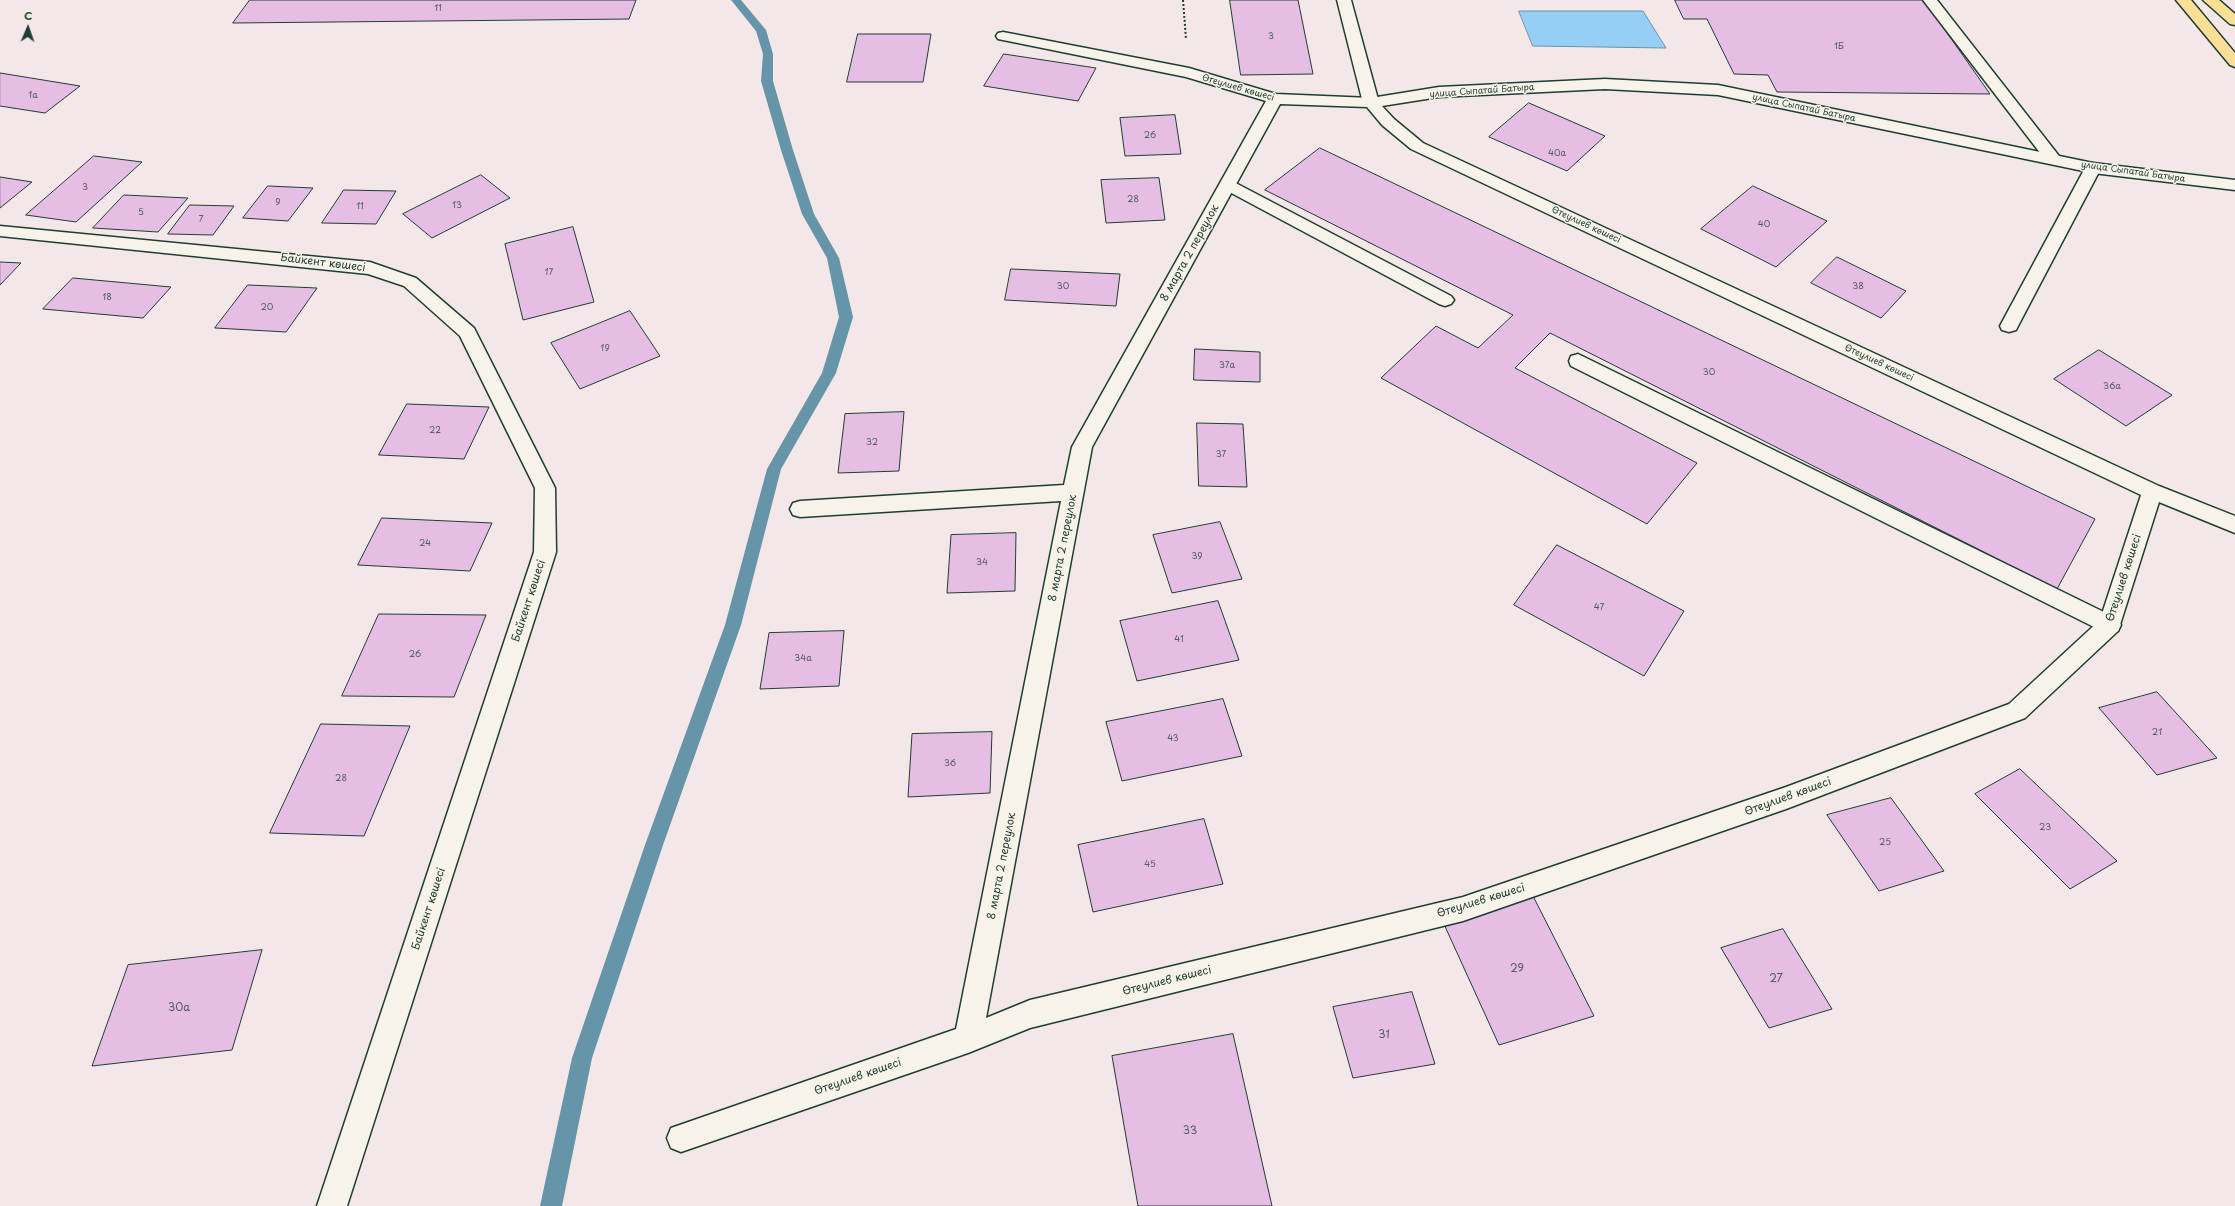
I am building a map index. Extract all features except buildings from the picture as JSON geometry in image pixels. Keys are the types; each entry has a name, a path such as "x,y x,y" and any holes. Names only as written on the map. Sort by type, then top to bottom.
{"main road":[{"path":"2183,0 2235,62"},
{"path":"2210,0 2233,17"}],"street":[{"path":"1344,0 1371,104"},
{"path":"1930,0 2052,159"},
{"name":"Өтеулиев көшесі","path":"1003,36 1189,73 1275,99 1371,104 1388,122 1417,146 2152,491 2235,524"},
{"name":"улица Сыпатай Батыра","path":"1371,104 1439,92 1605,84 1718,90 2093,168 2234,185"},
{"name":"8 марта 2 переулок","path":"968,1038 1082,447 1275,99"},
{"path":"2009,326 2093,168"},
{"path":"1228,184 1445,300"},
{"name":"Байкент көшесі","path":"0,231 370,268 410,282 467,332 545,488 545,552 332,1206"},
{"path":"1578,362 2110,625"},
{"name":"Өтеулиев көшесі","path":"681,1138 968,1038 1030,1014 1463,909 1786,798 2017,711 2110,625 2152,491"},
{"path":"800,509 1074,492"}],"water":[{"path":"1519,11 1643,11 1666,48 1533,46"}],"waterway":[{"path":"551,1206 582,1058 654,845 733,625 774,469 829,373 846,317 833,258 808,214 787,150 767,81 768,54 761,30 736,0"}]}
